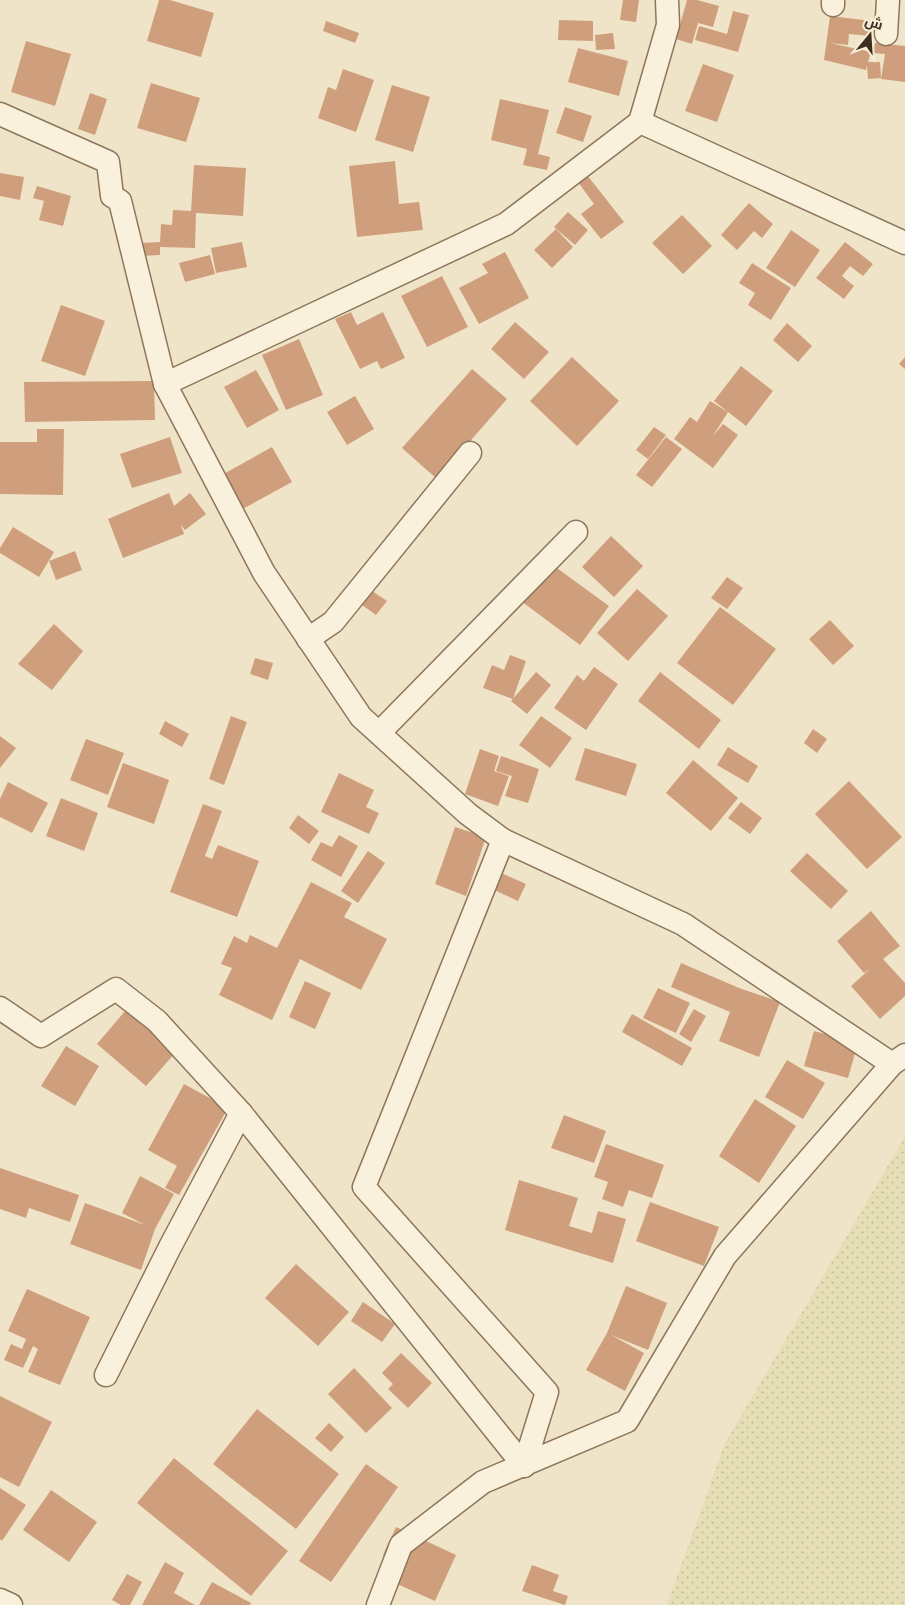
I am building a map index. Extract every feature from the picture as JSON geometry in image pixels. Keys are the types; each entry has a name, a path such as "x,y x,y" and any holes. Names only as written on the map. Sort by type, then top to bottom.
{"street":[{"path":"165,384 506,224 640,122 668,25 667,0"},
{"path":"886,34 888,0"},
{"path":"0,114 108,162 112,196 120,201 165,384 264,573 361,717 468,814 503,840 683,924 898,1060 725,1256 627,1421 483,1482 401,1545 378,1605"},
{"path":"640,122 905,243"},
{"path":"308,639 333,622 470,453"},
{"path":"379,733 576,532"},
{"path":"503,840 364,1187 547,1392 524,1466"},
{"path":"0,1008 41,1036 116,989 157,1021 241,1113 524,1466"},
{"path":"106,1375 170,1247 241,1113"},
{"path":"0,1600 10,1605"}],"shaded area":[{"path":"905,1137 905,1605 667,1605 725,1443"}],"building":[{"path":"159,0 170,0 214,13 201,57 147,41"},
{"path":"623,0 639,0 636,22 620,20"},
{"path":"687,0 697,0 719,6 713,27 698,23 692,44 676,39"},
{"path":"733,11 749,15 738,52 695,40 699,26 727,34"},
{"path":"830,16 872,21 870,36 849,34 848,45 830,43 871,52 868,62 880,62 881,78 868,79 867,65 866,70 824,60"},
{"path":"559,20 593,21 593,41 558,40"},
{"path":"326,21 359,33 355,43 323,31"},
{"path":"613,33 615,49 596,50 595,35"},
{"path":"26,41 71,54 55,106 11,92"},
{"path":"875,43 905,46 905,82 881,79 885,54 873,53"},
{"path":"578,48 628,61 619,96 568,82"},
{"path":"703,64 734,75 717,122 685,111"},
{"path":"343,69 374,80 356,132 318,118 328,87 336,90"},
{"path":"151,83 200,98 186,142 137,128"},
{"path":"392,85 430,97 413,152 375,140"},
{"path":"90,93 107,99 95,135 78,129"},
{"path":"500,99 549,110 538,154 550,157 547,170 523,165 527,149 491,140"},
{"path":"565,107 592,116 583,142 556,133"},
{"path":"395,161 399,204 419,202 423,230 357,237 349,166"},
{"path":"194,165 246,168 243,216 196,213 195,248 160,247 160,255 141,256 140,243 160,242 161,224 172,225 173,210 191,211"},
{"path":"0,173 24,177 20,200 0,196"},
{"path":"587,175 624,222 601,239 581,214 594,204 578,182"},
{"path":"37,186 71,196 63,226 39,220 44,201 33,198"},
{"path":"749,203 773,224 762,238 754,231 737,250 721,235"},
{"path":"568,212 588,230 575,245 554,227"},
{"path":"682,215 712,246 683,274 652,243"},
{"path":"556,229 573,247 552,268 534,250"},
{"path":"791,230 820,250 795,287 766,268"},
{"path":"242,242 247,267 216,273 211,248"},
{"path":"845,242 873,264 863,276 850,266 842,276 854,286 844,299 816,278"},
{"path":"505,252 529,298 479,324 459,288 488,273 482,264"},
{"path":"210,255 215,274 185,282 179,263"},
{"path":"752,263 791,288 771,320 748,305 755,293 739,283"},
{"path":"442,276 468,327 427,347 401,296"},
{"path":"61,305 105,321 85,376 41,361"},
{"path":"351,312 357,325 383,312 405,358 381,369 377,361 360,369 335,319"},
{"path":"515,322 549,352 524,379 491,349"},
{"path":"787,323 812,346 798,362 773,340"},
{"path":"299,339 323,395 286,410 262,355"},
{"path":"572,357 619,401 577,446 530,401"},
{"path":"905,357 905,369 899,364"},
{"path":"741,366 773,391 746,426 714,401"},
{"path":"472,369 507,399 437,479 402,448"},
{"path":"256,370 279,410 247,428 224,387"},
{"path":"154,381 155,420 25,422 24,382"},
{"path":"355,396 374,429 347,445 327,412"},
{"path":"710,401 728,412 713,436 723,424 738,435 713,468 674,439 690,417 697,422"},
{"path":"654,427 666,435 648,459 636,450"},
{"path":"37,429 64,429 63,495 0,494 0,442 37,442"},
{"path":"170,437 182,473 132,488 120,454"},
{"path":"666,437 682,449 652,487 636,475"},
{"path":"272,447 292,482 239,511 220,476"},
{"path":"169,493 174,506 190,493 206,514 185,530 181,525 184,534 123,558 108,519"},
{"path":"13,527 54,552 39,577 0,553 0,548"},
{"path":"611,536 643,566 614,597 582,567"},
{"path":"75,551 82,570 56,580 49,561"},
{"path":"550,563 609,606 580,645 521,601"},
{"path":"727,577 743,588 727,609 711,598"},
{"path":"637,589 668,616 628,661 597,633"},
{"path":"372,591 387,601 376,615 362,605"},
{"path":"720,607 776,649 733,705 677,663"},
{"path":"830,620 854,646 833,665 809,639"},
{"path":"54,624 83,651 52,690 18,664"},
{"path":"510,655 526,661 513,699 483,688 492,665 504,670"},
{"path":"255,658 273,663 268,680 250,674"},
{"path":"594,667 618,684 586,730 554,708 577,675 584,681"},
{"path":"536,672 551,685 527,714 511,701"},
{"path":"660,672 721,720 699,749 638,701"},
{"path":"231,716 247,722 224,785 209,779"},
{"path":"541,716 572,738 550,768 519,745"},
{"path":"165,721 189,734 182,747 159,734"},
{"path":"813,729 827,739 817,753 804,743"},
{"path":"0,736 16,748 0,768"},
{"path":"86,739 124,753 108,795 70,780"},
{"path":"728,747 758,766 748,783 717,765"},
{"path":"585,748 637,764 626,796 575,780"},
{"path":"480,749 499,756 494,771 509,776 498,806 465,794"},
{"path":"501,756 539,769 528,803 505,796 512,776 496,771"},
{"path":"693,760 738,798 711,831 666,793"},
{"path":"123,763 169,780 154,824 107,807"},
{"path":"339,773 374,790 366,807 379,813 369,834 321,812"},
{"path":"849,781 902,837 867,869 815,814"},
{"path":"8,782 48,803 32,833 0,817 0,799"},
{"path":"61,798 98,813 84,851 46,836"},
{"path":"741,802 762,818 750,834 728,818"},
{"path":"203,804 222,811 205,856 212,859 218,845 259,861 237,917 170,892"},
{"path":"298,815 319,831 309,844 289,828"},
{"path":"455,827 486,837 466,896 435,884"},
{"path":"339,835 358,846 341,877 311,860 321,842 332,847"},
{"path":"368,851 385,863 358,903 341,891"},
{"path":"807,853 848,891 831,909 790,871"},
{"path":"499,872 526,884 518,901 492,889"},
{"path":"311,882 352,903 344,917 387,939 361,990 300,959 272,1020 219,995 232,968 221,964 234,936 247,943 250,935 277,948"},
{"path":"871,911 900,946 883,959 905,983 905,996 880,1019 851,986 870,969 864,973 837,941"},
{"path":"681,963 739,988 780,1002 759,1057 719,1041 730,1012 671,987"},
{"path":"305,981 331,993 315,1029 289,1017"},
{"path":"658,988 690,1003 676,1033 643,1018"},
{"path":"694,1009 706,1016 691,1042 679,1034"},
{"path":"126,1010 176,1052 146,1086 97,1044"},
{"path":"632,1014 692,1048 682,1066 622,1032"},
{"path":"814,1031 858,1043 848,1078 804,1066"},
{"path":"66,1046 99,1066 75,1106 41,1086"},
{"path":"787,1060 825,1083 803,1119 765,1097"},
{"path":"184,1084 228,1108 179,1195 165,1188 177,1166 148,1150"},
{"path":"755,1099 796,1126 759,1183 719,1156"},
{"path":"564,1115 606,1131 594,1163 551,1148"},
{"path":"606,1144 664,1165 652,1198 629,1190 623,1207 602,1199 608,1182 594,1177"},
{"path":"0,1168 79,1195 70,1222 29,1208 26,1218 0,1209"},
{"path":"140,1176 174,1194 155,1229 141,1270 70,1244 85,1203 145,1225 122,1213"},
{"path":"519,1180 578,1198 569,1226 592,1233 598,1211 626,1219 613,1263 505,1230"},
{"path":"650,1202 719,1227 704,1266 636,1241"},
{"path":"296,1264 349,1312 318,1346 265,1298"},
{"path":"626,1286 667,1303 648,1350 611,1335 644,1353 625,1391 586,1370 607,1333"},
{"path":"27,1289 90,1317 60,1385 28,1372 38,1349 33,1346 23,1368 4,1360 11,1344 22,1349 26,1339 8,1331"},
{"path":"363,1302 395,1324 382,1342 351,1321"},
{"path":"401,1353 432,1383 408,1408 388,1389 393,1384 382,1373"},
{"path":"354,1368 392,1408 366,1433 328,1394"},
{"path":"0,1396 52,1422 19,1487 0,1477"},
{"path":"257,1409 339,1474 296,1529 213,1464"},
{"path":"329,1423 344,1437 331,1452 315,1438"},
{"path":"174,1458 288,1551 251,1596 137,1503"},
{"path":"366,1464 398,1487 331,1582 299,1561"},
{"path":"0,1488 26,1505 2,1541 0,1539"},
{"path":"51,1490 97,1522 69,1562 23,1530"},
{"path":"396,1527 456,1555 435,1601 386,1579 395,1561 383,1555"},
{"path":"165,1562 184,1573 174,1593 195,1605 142,1605"},
{"path":"532,1565 559,1575 553,1591 568,1596 565,1605 522,1591"},
{"path":"127,1574 142,1582 130,1605 121,1605 112,1600"},
{"path":"212,1582 251,1603 250,1605 199,1605"}]}
